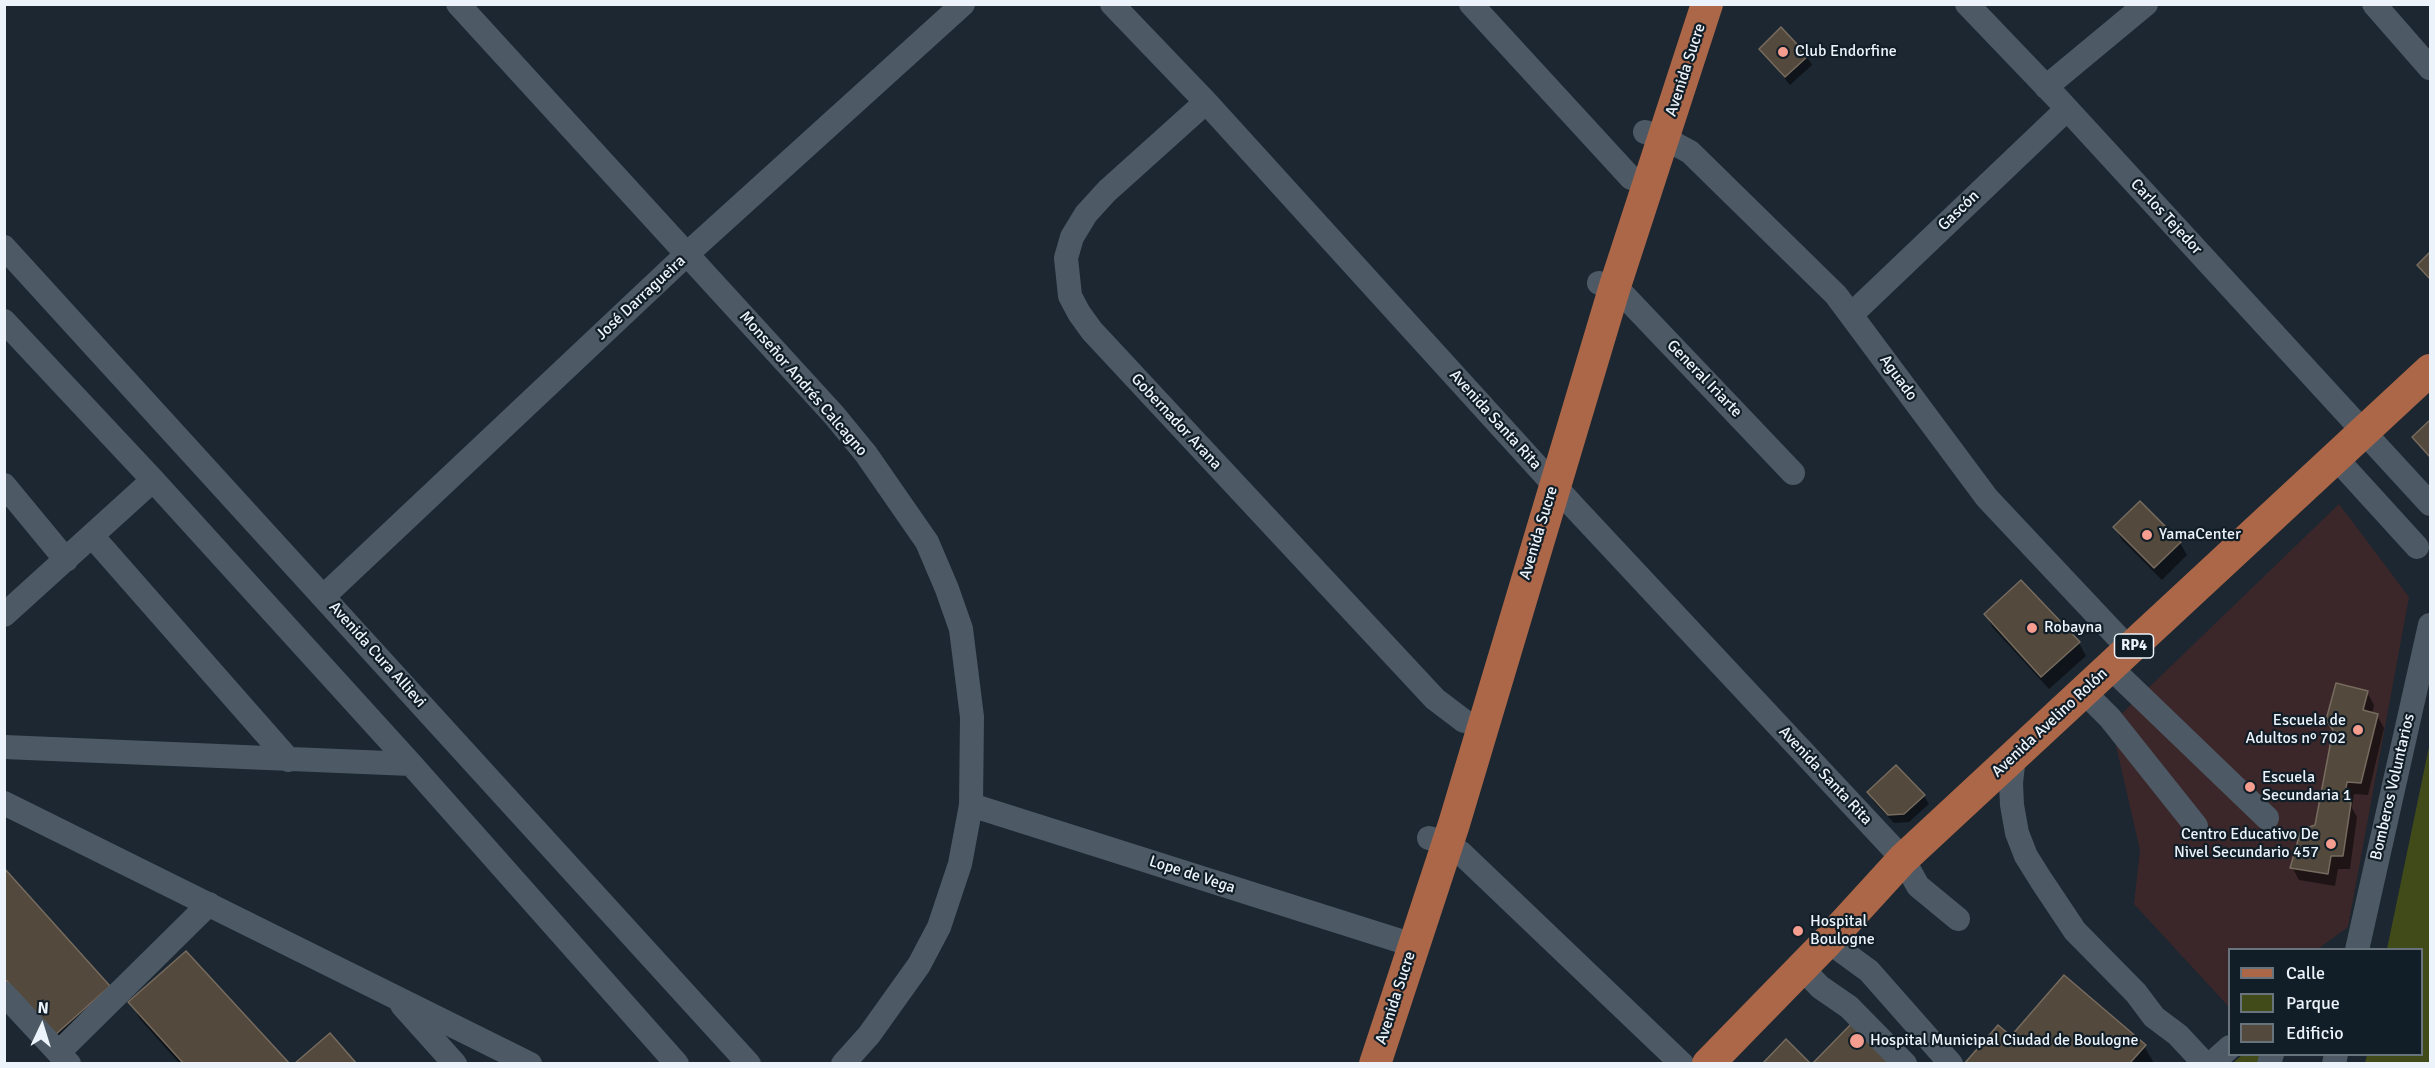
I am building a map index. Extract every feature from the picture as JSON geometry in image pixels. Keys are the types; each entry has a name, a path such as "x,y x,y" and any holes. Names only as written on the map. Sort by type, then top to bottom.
{"main road":[{"name":"Avenida Sucre","path":"1356,1064 1404,942 1438,841 1547,476 1654,135 1687,4"},
{"name":"Avenida Sucre","path":"1607,284 1631,178 1654,135 1707,4"},
{"name":"Avenida Avelino Rolón","path":"1708,1064 1828,942 1903,859 2363,432 2428,381"},
{"name":"Avenida Sucre","path":"1438,841 1464,721 1547,476"},
{"name":"Avenida Sucre","path":"1375,1064 1404,942"}],"street":[{"path":"439,4 479,28"},
{"name":"Monseñor Andrés Calcagno","path":"458,4 834,415 866,454 927,542 947,589 961,629 972,717 970,804 960,864 939,927 919,965 893,1004 843,1064"},
{"path":"470,4 479,28"},
{"name":"José Darragueira","path":"323,597 687,254 963,4"},
{"name":"Avenida Santa Rita","path":"1112,4 1206,102 1547,476 1903,859 1918,886 1958,918"},
{"path":"1471,4 1631,178"},
{"name":"Carlos Tejedor","path":"1967,4 2067,109 2430,504"},
{"path":"2046,87 2146,4"},
{"path":"2374,4 2430,68"},
{"name":"Gobernador Arana","path":"1206,102 1107,191 1086,214 1072,237 1066,258 1070,296 1092,331 1434,699 1464,721"},
{"name":"Gascón","path":"1852,314 2067,109"},
{"name":"Aguado","path":"1654,135 1690,152 1836,295 1946,446 1987,498 2120,658 2267,818"},
{"name":"Avenida Cura Allievi","path":"4,247 749,1064"},
{"name":"General Iriarte","path":"1607,284 1793,473"},
{"path":"4,321 153,480 411,764 678,1064"},
{"path":"2336,458 2418,547"},
{"path":"4,615 93,537 153,480"},
{"path":"4,485 66,560"},
{"path":"93,537 289,760"},
{"name":"Bomberos Voluntarios","path":"2358,941 2430,626"},
{"path":"2084,692 2110,718 2196,826"},
{"path":"4,747 411,764"},
{"path":"2014,756 2011,783 2012,805 2017,833 2026,856 2075,931 2136,993 2154,1017 2178,1035 2205,1064"},
{"path":"4,803 530,1064"},
{"name":"Lope de Vega","path":"970,804 1404,942"},
{"path":"1438,841 1461,853 1682,1064"},
{"path":"4,994 64,1058 209,904"},
{"path":"1828,942 1869,971 1951,1064"},
{"path":"1802,968 1820,987 1849,1007 1905,1064"},
{"path":"394,996 455,1064"},
{"path":"2211,1064 2228,1048"}],"shaded area":[{"name":"Escuela Secundaria 1","path":"2339,504 2409,597 2348,927 2319,948 2228,948 2228,1006 2134,904 2140,850 2111,724"}],"green space":[{"path":"2430,742 2430,1063 2365,1063 2367,1056 2423,1056 2423,948 2387,948"},
{"path":"2241,1056 2262,1056 2260,1063 2232,1064"}],"building":[{"name":"Club Endorfine","path":"1781,27 1808,56 1785,77 1759,49"},
{"path":"2430,252 2430,279 2417,265"},
{"path":"2430,420 2430,457 2412,437"},
{"name":"YamaCenter","path":"2140,501 2181,542 2154,568 2113,527"},
{"name":"Robayna","path":"2021,580 2080,642 2041,677 1984,614"},
{"path":"2336,683 2368,691 2363,710 2378,714 2361,783 2347,782 2344,800 2351,803 2343,856 2331,856 2328,874 2290,868 2301,830 2315,825 2333,730 2326,720"},
{"path":"1896,765 1925,795 1904,814 1888,815 1867,792"},
{"path":"4,868 110,986 55,1035 4,978"},
{"path":"186,951 290,1064 184,1064 128,1002"},
{"path":"2064,975 2146,1045 2129,1064 1964,1064 1998,1025 2011,1036"},
{"name":"Hospital Municipal Ciudad de Boulogne","path":"1857,1018 1902,1064 1812,1064"},
{"path":"330,1033 357,1064 294,1064"},
{"path":"1786,1039 1811,1064 1762,1064"}],"place":[{"name":"Club Endorfine","path":"1783,52"},
{"name":"YamaCenter","path":"2147,535"},
{"name":"Robayna","path":"2032,628"},
{"name":"Escuela de Adultos nº 702","path":"2358,730"},
{"name":"Escuela Secundaria 1","path":"2250,787"},
{"name":"Centro Educativo De Nivel Secundario 457","path":"2331,844"},
{"name":"Hospital Boulogne","path":"1798,931"},
{"name":"Hospital Municipal Ciudad de Boulogne","path":"1857,1041"}]}
